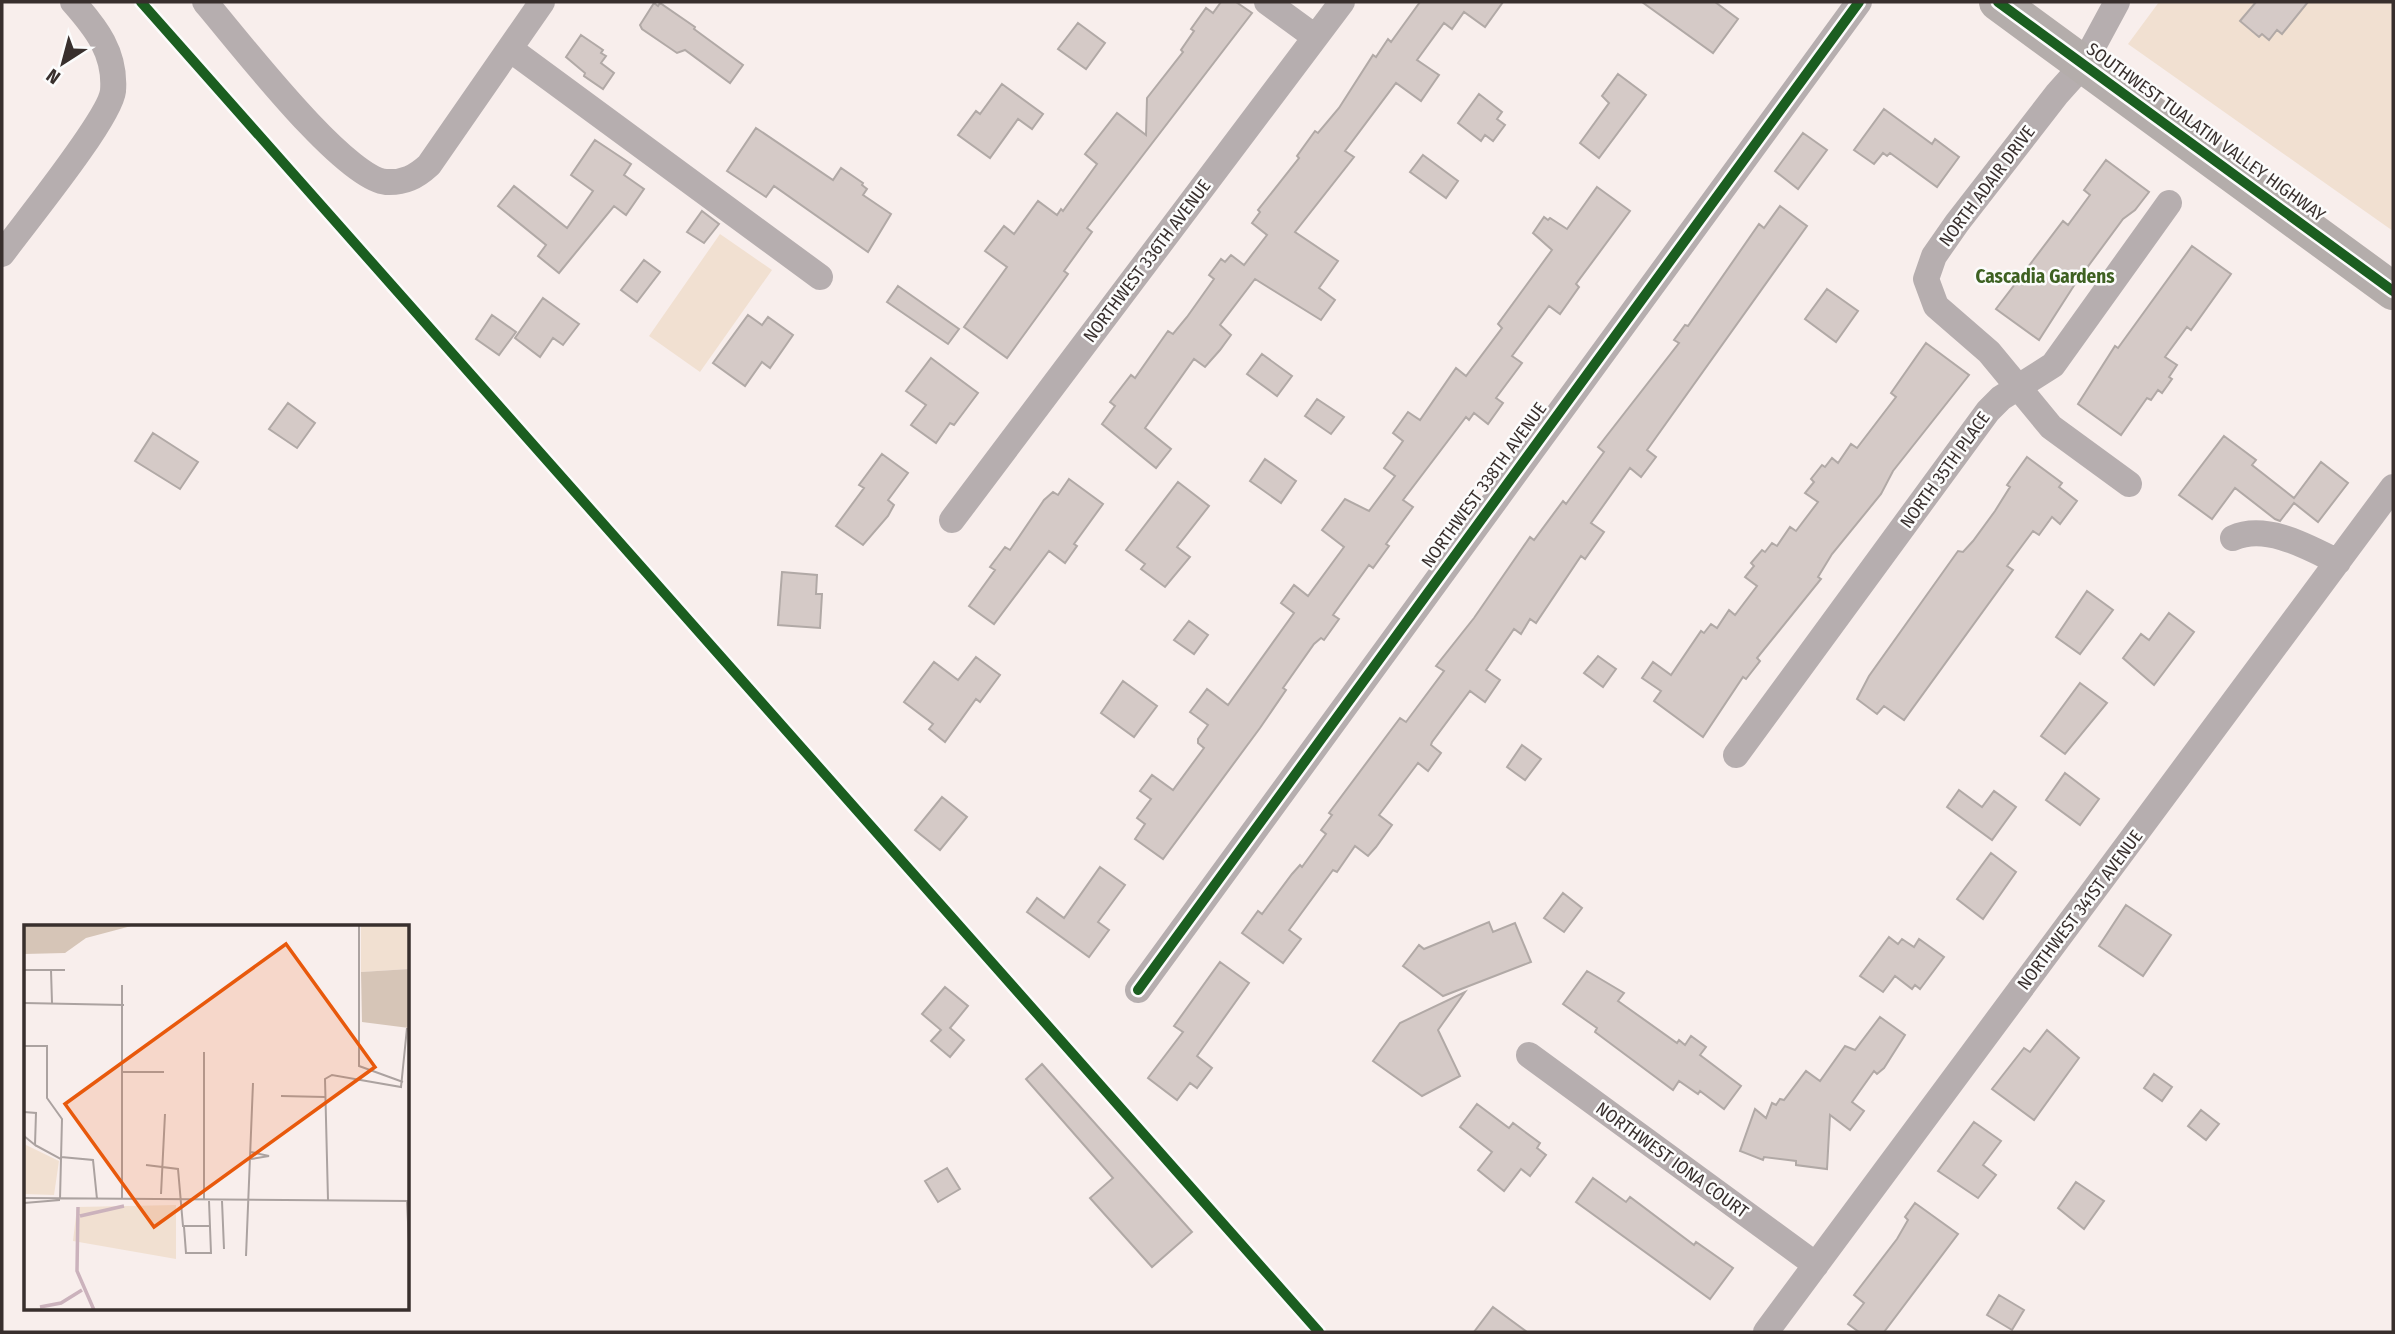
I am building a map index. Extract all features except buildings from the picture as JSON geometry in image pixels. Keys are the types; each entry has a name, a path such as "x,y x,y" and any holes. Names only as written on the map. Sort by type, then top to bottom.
{"highway":[{"name":"SOUTHWEST TUALATIN VALLEY HIGHWAY","path":"1998,2 2393,291"}],"street":[{"path":"2,254 100,120 113,94 112,66 99,31 73,2"},
{"path":"205,2 350,165 384,182 410,179 429,165 542,2"},
{"path":"1267,2 1315,37"},
{"name":"NORTHWEST 336TH AVENUE","path":"952,520 1342,2"},
{"name":"NORTHWEST 338TH AVENUE","path":"1138,990 1859,2"},
{"name":"NORTH ADAIR DRIVE","path":"2117,2 2083,65 2057,94 1957,223 1929,266 1927,289 1936,306 1978,340 2020,386 2051,427 2129,484"},
{"path":"510,49 820,277"},
{"name":"NORTH 35TH PLACE","path":"1737,755 1988,411 2001,398 2053,365 2169,204"},
{"name":"NORTHWEST 341ST AVENUE","path":"1766,1332 2393,487"},
{"path":"2233,538 2246,531 2294,541 2338,562"},
{"name":"NORTHWEST IONA COURT","path":"1529,1055 1816,1265"}],"shaded area":[{"path":"2159,2 2393,2 2393,231 2128,44"},
{"path":"720,234 772,270 700,372 649,336"}],"cycle path":[{"path":"141,2 1319,1332"},
{"path":"1138,990 1859,2"},
{"path":"1998,2 2393,291"}],"district":[{"name":"Cascadia Gardens","path":"2045,276"}]}
